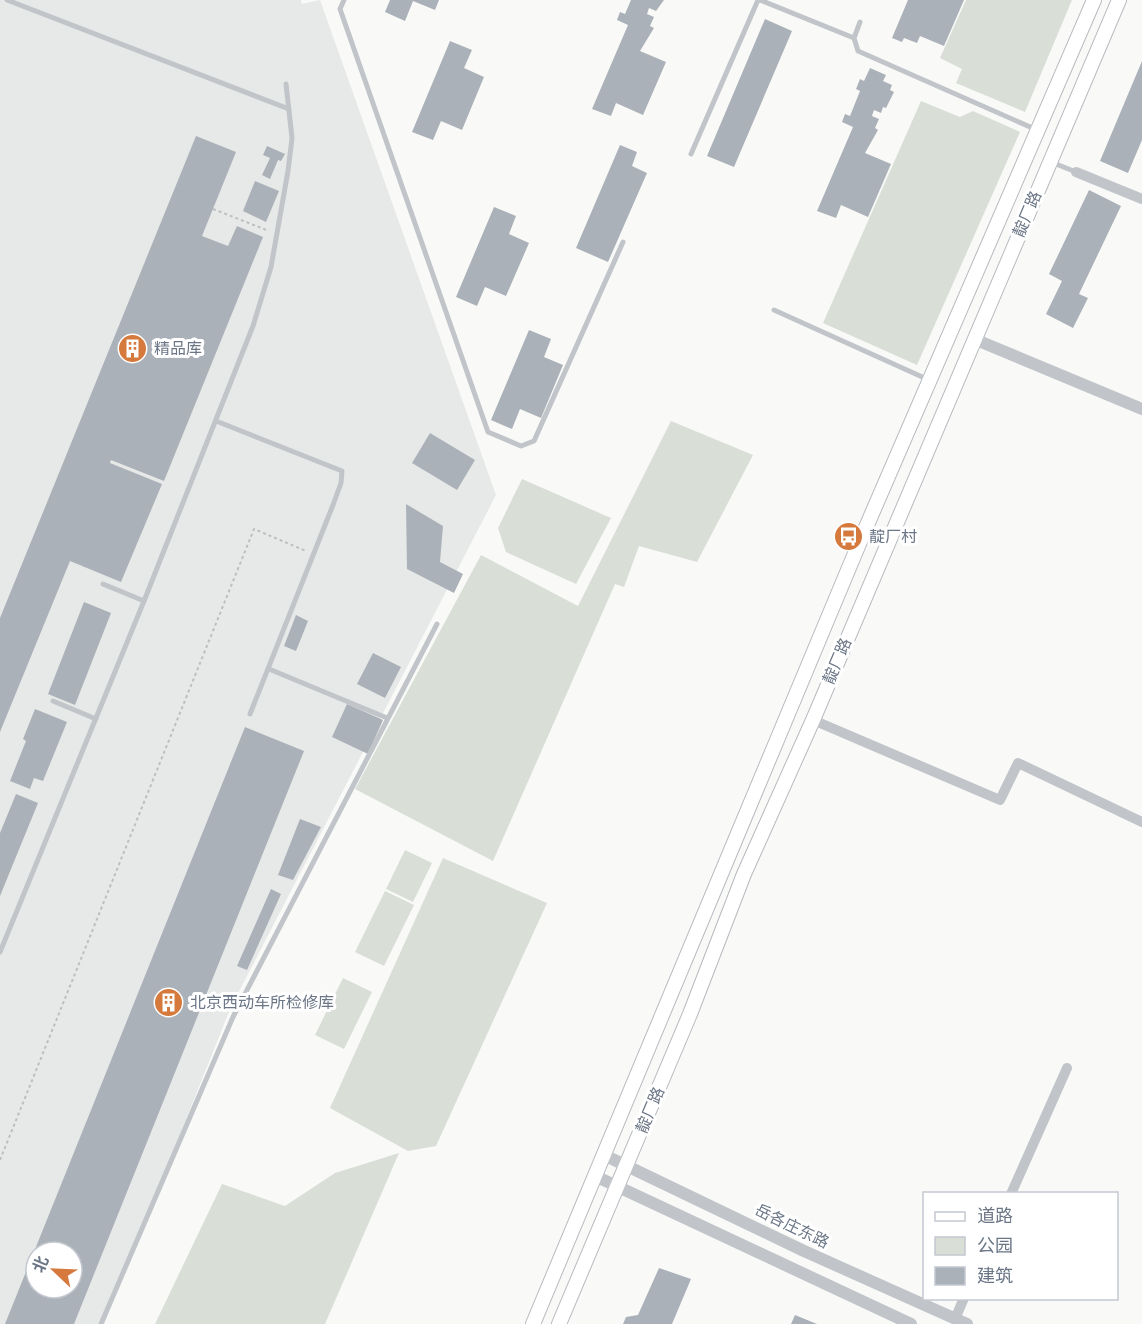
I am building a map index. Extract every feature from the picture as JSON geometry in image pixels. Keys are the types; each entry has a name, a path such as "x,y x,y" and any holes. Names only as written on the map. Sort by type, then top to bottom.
{"main road":[{"path":"533,1324 861,539 1094,0"},
{"name":"靛厂路","path":"559,1324 690,1014 744,874 813,720 1119,0"}],"street":[{"path":"1076,172 1142,199"},
{"path":"974,339 1142,409"},
{"path":"813,720 1000,800 1018,763 1142,822"},
{"path":"1012,1192 1067,1068"},
{"name":"岳各庄东路","path":"604,1155 804,1251 961,1322"},
{"path":"595,1176 911,1324"},
{"path":"961,1322 964,1300"}],"lane":[{"path":"7,0 289,109"},
{"path":"344,0 340,9 489,432 521,446 534,441 623,242"},
{"path":"691,154 759,0 855,38"},
{"path":"860,22 855,38 858,51 1038,131"},
{"path":"0,952 144,601 253,326 271,267 292,138 286,84"},
{"path":"1050,161 1076,172"},
{"path":"774,310 930,381"},
{"path":"216,421 342,471 341,483 250,714"},
{"path":"104,584 144,601"},
{"path":"101,1324 233,1017 437,624"},
{"path":"269,669 387,718"},
{"path":"53,701 96,719"}],"path":[{"path":"213,209 276,235"},
{"path":"0,1160 254,529 314,554"}],"shaded area":[{"path":"0,0 301,0 302,4 320,0 496,495 231,1007 104,1324 0,1324"}],"green space":[{"path":"966,0 1072,0 1025,112 956,83 962,69 940,58"},
{"path":"921,101 960,117 973,111 1020,132 917,365 823,323"},
{"path":"671,421 753,455 697,562 639,546 624,587 615,584 493,861 355,789 481,555 578,606"},
{"path":"522,479 611,518 576,584 506,552 498,528"},
{"path":"405,850 432,863 413,902 386,889"},
{"path":"443,858 547,903 436,1146 408,1151 330,1108"},
{"path":"385,891 414,905 384,966 355,952"},
{"path":"343,978 372,992 344,1049 315,1035"},
{"path":"399,1153 325,1324 155,1324 222,1184 285,1206 335,1173"}],"building":[{"path":"390,0 439,0 435,10 413,1 405,21 385,12"},
{"path":"631,0 664,0 656,11 649,8 647,14 654,17 650,26 654,28 640,51 666,62 643,115 616,103 611,116 592,109 628,25 617,20 620,12 625,14"},
{"path":"908,0 964,0 944,46 920,36 917,43 904,38 902,42 892,38"},
{"path":"765,19 792,31 734,167 707,156"},
{"path":"450,41 472,50 464,68 484,77 462,130 441,121 433,140 412,132"},
{"path":"1142,61 1142,140 1128,173 1100,161"},
{"path":"870,68 886,75 883,81 892,85 890,90 894,92 881,113 874,110 872,116 879,119 875,128 878,130 865,153 891,164 868,217 841,205 836,218 817,211 853,127 842,122 845,114 850,116 860,91 856,89 860,79 864,81"},
{"path":"196,136 236,152 202,236 228,246 237,226 263,237 164,481 111,460 110,463 162,484 121,582 70,561 0,732 0,618"},
{"path":"620,145 637,152 632,166 647,173 608,262 576,248"},
{"path":"267,146 285,154 281,161 278,160 270,179 262,175 270,158 263,155"},
{"path":"255,181 279,191 266,222 243,211"},
{"path":"1089,190 1121,206 1079,294 1088,298 1073,328 1046,314 1062,281 1049,274"},
{"path":"494,207 516,216 509,234 529,243 506,296 485,287 477,306 456,297"},
{"path":"529,330 551,339 544,357 563,365 541,418 520,409 512,429 491,420"},
{"path":"430,433 475,460 457,490 412,463"},
{"path":"406,504 443,526 440,562 463,574 454,593 407,569"},
{"path":"84,602 111,613 75,705 48,694"},
{"path":"296,615 308,621 296,651 284,646"},
{"path":"373,653 401,667 385,698 357,684"},
{"path":"347,704 383,720 368,754 332,737"},
{"path":"35,709 67,722 43,781 34,778 30,789 10,781 26,741 23,739"},
{"name":"北京西动车所检修库","path":"245,727 304,751 84,1299 84,1240 39,1240"},
{"path":"16,794 38,803 0,896 0,833"},
{"path":"300,819 321,827 293,880 278,875"},
{"path":"271,889 281,894 247,970 237,966"},
{"path":"659,1268 691,1279 672,1324 623,1324 626,1317 638,1315"},
{"name":"北京西动车所检修库","path":"24,1277 24,1300 84,1300 74,1324 5,1324"},
{"path":"795,1315 817,1324 791,1324"}],"place":[{"name":"精品库","path":"133,348"},
{"name":"靛厂村","path":"848,536"},
{"name":"北京西动车所检修库","path":"169,1002"}]}
